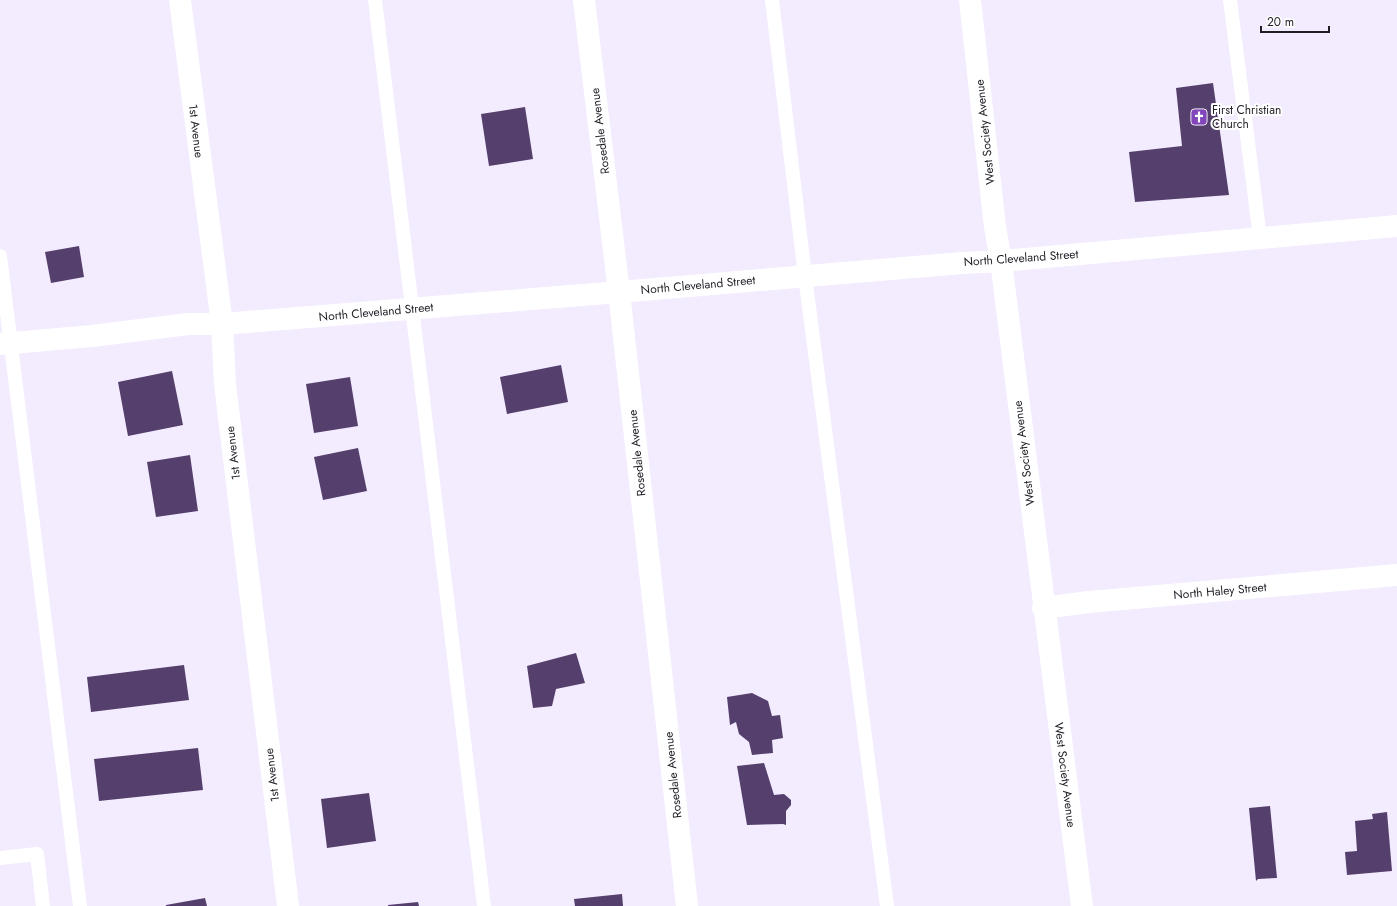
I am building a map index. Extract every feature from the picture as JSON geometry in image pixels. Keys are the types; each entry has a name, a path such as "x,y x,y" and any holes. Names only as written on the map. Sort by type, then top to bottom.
{"street":[{"name":"1st Avenue","path":"180,0 222,324 224,384 288,906"},
{"name":"Rosedale Avenue","path":"584,0 619,292 687,906"},
{"name":"West Society Avenue","path":"970,0 995,227 1001,261 1082,906"},
{"name":"North Cleveland Street","path":"5,343 92,336 188,324 222,324 412,309 1001,261 1397,226"},
{"name":"North Haley Street","path":"1044,608 1090,602 1397,575"}],"lane":[{"path":"375,0 484,906"},
{"path":"772,0 805,276 887,906"},
{"path":"1230,0 1260,238"},
{"path":"0,256 5,343 80,906"},
{"path":"0,858 37,854 44,906"}],"building":[{"name":"First Christian Church","path":"1213,83 1229,195 1135,202 1129,152 1182,146 1176,88"},
{"path":"525,107 533,159 489,166 481,114"},
{"path":"79,246 84,277 51,283 45,252"},
{"path":"561,365 568,402 507,414 500,377"},
{"path":"172,371 183,425 128,436 118,382"},
{"path":"350,377 358,426 314,433 306,384"},
{"path":"358,448 367,491 323,500 314,457"},
{"path":"190,455 198,511 156,517 147,462"},
{"path":"576,653 585,683 556,689 552,706 533,708 527,666"},
{"path":"184,665 189,700 91,712 87,677"},
{"path":"752,693 768,701 772,716 780,715 783,738 772,740 773,753 752,755 749,742 739,734 736,722 730,725 727,697"},
{"path":"198,748 203,790 99,801 94,759"},
{"path":"764,763 774,795 784,794 791,800 791,805 786,811 786,825 747,825 737,766"},
{"path":"369,793 376,841 327,848 321,799"},
{"path":"1270,806 1277,878 1258,879 1256,881 1249,808"},
{"path":"1387,812 1392,871 1347,875 1345,852 1357,851 1355,821 1373,819 1372,814"},
{"path":"622,894 623,906 575,906 574,899"},
{"path":"205,898 207,906 166,906 166,905"},
{"path":"418,902 419,906 388,906 388,905"}],"place":[{"name":"First Christian Church","path":"1199,117"}]}
